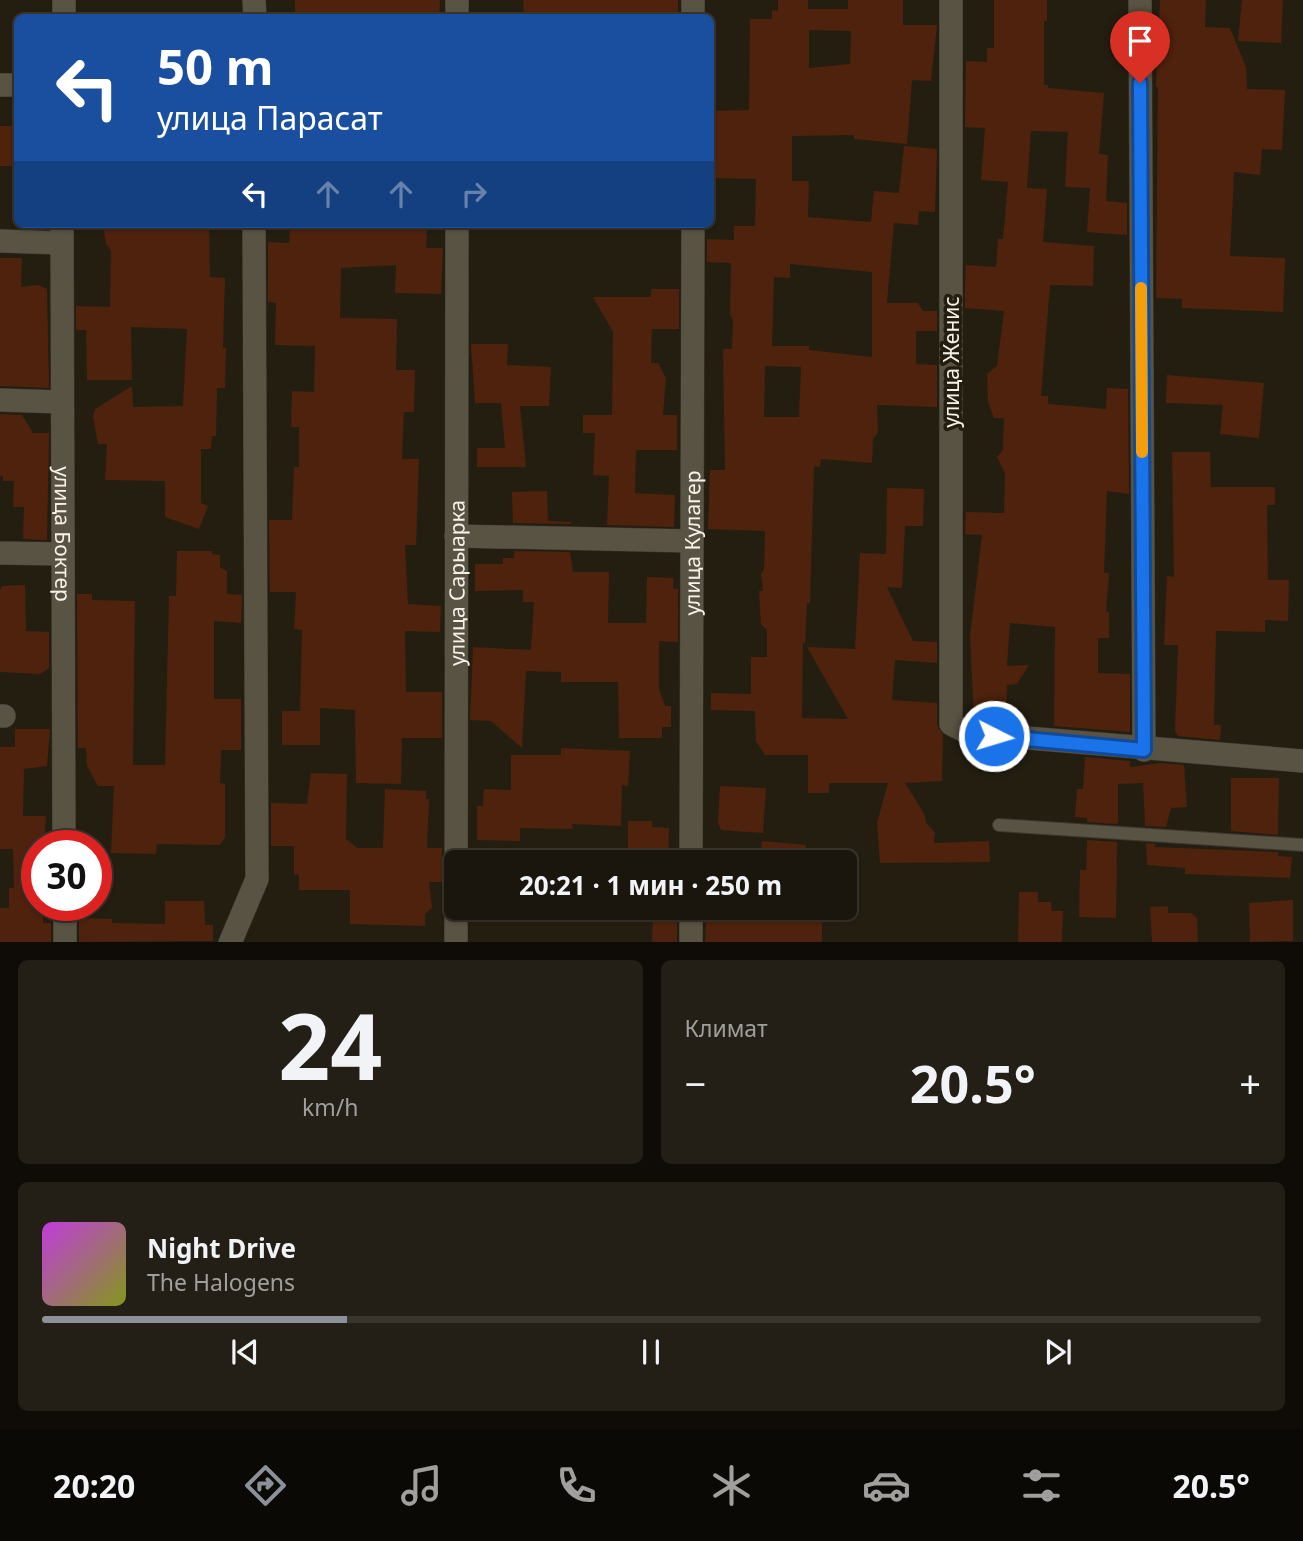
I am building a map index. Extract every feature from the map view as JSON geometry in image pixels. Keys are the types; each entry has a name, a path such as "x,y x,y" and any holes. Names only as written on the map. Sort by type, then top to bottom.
{"street":[{"name":"улица Женис","path":"951,0 951,724 969,733 1144,750"},
{"path":"1140,0 1144,750 1303,761"},
{"path":"230,942 257,879 254,228"},
{"name":"улица Сарыарка","path":"456,942 457,228"},
{"name":"улица Кулагер","path":"691,850 693,228"},
{"path":"0,241 62,234"},
{"name":"улица Боктер","path":"62,234 64,830"},
{"path":"0,400 61,401"},
{"path":"456,536 692,541"},
{"path":"0,553 62,554"},
{"path":"691,920 691,942"},
{"path":"65,921 65,942"}],"lane":[{"path":"999,825 1303,845"}],"building":[{"path":"295,0 440,0 439,14 295,14"},
{"path":"523,0 678,0 678,14 524,14"},
{"path":"778,0 808,0 808,9 848,9 848,0 903,0 903,25 937,25 931,81 912,80 907,144 854,139 854,135 792,136 792,181 809,181 808,217 871,222 874,191 899,193 904,146 937,149 935,212 919,211 918,225 894,223 887,303 918,303 923,311 937,311 937,331 916,331 916,364 937,365 937,407 877,405 878,433 873,439 872,463 821,459 820,467 814,466 810,603 807,603 805,644 803,641 802,718 848,719 807,647 855,649 860,553 886,554 887,488 924,489 923,526 905,526 902,588 887,587 913,641 937,642 937,663 895,660 892,700 937,703 937,725 943,735 942,781 905,783 925,815 926,823 935,832 934,843 989,841 990,862 880,863 877,823 888,783 829,783 829,793 808,793 808,755 765,755 756,741 755,711 711,710 711,693 751,694 751,657 767,657 767,630 761,624 759,591 763,591 761,574 764,569 765,531 708,529 710,470 725,470 723,349 732,349 733,320 730,314 731,263 707,262 707,239 734,240 734,226 755,226 756,179 714,178 714,111 749,110 750,19 772,19 772,10 778,11","holes":["809,30 851,31 850,64 809,68","790,264 872,272 872,357 809,350 809,346 772,346 774,277 790,278","765,366 801,367 799,417 764,417"]},
{"path":"994,0 1047,0 1047,21 1044,21 1044,85 1048,85 1048,88 1104,93 1099,154 1108,155 1106,201 1127,203 1127,235 1087,232 1090,188 1065,187 1068,132 1031,131 1027,188 1047,189 1043,242 1094,246 1093,286 1050,285 1041,396 1048,396 1048,404 1106,409 1107,388 1128,389 1129,494 1107,491 1104,573 1109,573 1106,612 1109,612 1109,638 1098,638 1098,673 1130,674 1130,732 1054,726 1055,627 1010,623 1007,666 1029,665 1017,684 1007,685 1006,721 974,719 970,636 982,535 965,534 966,512 1004,513 1005,473 997,457 1003,450 1004,418 994,418 988,402 987,374 997,366 1004,311 965,308 966,265 996,267 998,239 1003,239 1008,182 981,180 985,128 965,127 966,61 987,62 987,48 994,48"},
{"path":"1160,0 1206,0 1205,27 1230,28 1246,67 1247,89 1285,90 1282,150 1262,149 1260,175 1234,172 1230,256 1285,258 1283,312 1182,308 1182,299 1156,298 1156,87"},
{"path":"1242,0 1283,0 1281,43 1238,41"},
{"path":"0,126 14,126 14,166 0,166"},
{"path":"104,228 209,228 210,277 225,278 225,388 217,388 216,436 212,436 211,449 201,449 201,503 208,506 199,529 165,517 165,481 105,480 107,444 98,444 93,417 95,409 132,386 133,407 183,406 187,329 131,327 132,380 87,380 86,330 76,330 76,306 110,307 111,250 106,244"},
{"path":"290,228 427,228 426,248 443,248 441,294 395,293 396,265 341,268 340,318 397,319 396,370 415,370 414,412 404,412 402,459 419,459 416,545 405,545 408,604 441,606 440,632 405,631 406,692 442,692 442,738 402,738 401,784 356,783 355,710 320,708 320,745 282,745 282,711 300,711 302,630 294,629 296,592 270,592 269,520 292,520 294,467 299,467 299,427 291,427 292,391 314,392 315,346 275,345 276,303 268,302 268,242 289,243"},
{"path":"0,258 22,258 21,287 38,285 47,289 49,388 0,386"},
{"path":"651,289 679,289 679,329 652,329 651,363 658,363 666,378 663,415 677,415 677,450 636,450 635,493 675,495 674,527 607,525 609,476 593,475 595,433 583,433 583,415 612,415 613,332 593,297 651,297"},
{"path":"471,344 508,344 507,365 551,367 549,406 520,406 526,467 477,467 477,448 505,448 501,403 475,403"},
{"path":"1167,375 1264,383 1259,438 1220,434 1223,405 1166,403"},
{"path":"0,414 22,415 33,433 49,433 47,540 23,539 24,507 13,507 14,481 3,481 3,476 0,476"},
{"path":"1172,452 1210,452 1211,487 1275,487 1275,505 1267,505 1268,580 1289,580 1288,621 1265,620 1265,632 1216,631 1214,725 1221,725 1220,740 1178,736 1175,731 1178,645 1164,645 1167,576 1174,577"},
{"path":"547,491 548,521 571,524 513,523 512,492"},
{"path":"177,551 212,551 212,554 220,555 220,567 227,571 227,594 242,595 241,623 214,621 214,699 241,699 241,750 221,750 220,783 225,784 225,837 220,845 157,844 156,854 112,853 114,786 98,786 87,766 86,748 78,748 77,594 92,594 92,600 135,601 133,765 165,765 169,596 176,596"},
{"path":"514,551 570,552 573,572 609,572 608,623 646,623 647,577 673,578 673,589 678,589 678,642 659,641 659,689 665,706 671,706 671,727 662,727 662,738 619,738 618,682 561,682 561,672 526,671 522,748 491,721 470,720 473,647 531,650 534,602 523,602 523,590 475,591 475,564 503,564 503,558 514,558"},
{"path":"25,585 26,631 49,632 49,668 40,674 0,672 0,590 2,586"},
{"path":"15,729 50,729 47,766 24,769 23,816 46,816 45,830 21,830 21,921 51,923 51,942 0,942 0,908 9,908 9,888 14,888 13,849 0,849 0,747 15,747"},
{"path":"561,748 630,751 628,786 622,785 621,826 572,824 573,829 520,828 520,841 477,840 477,806 483,806 484,789 511,790 511,755 561,755"},
{"path":"1085,757 1130,761 1130,767 1161,763 1184,765 1187,807 1171,808 1166,827 1145,826 1143,783 1118,784 1118,824 1087,822 1087,818 1075,817 1077,789 1083,789"},
{"path":"311,773 347,774 346,839 357,848 383,848 385,789 426,791 426,799 429,799 427,848 442,848 442,882 429,882 432,908 425,914 425,926 350,924 350,890 299,890 299,875 294,874 294,846 271,846 271,803 307,804"},
{"path":"1231,778 1279,778 1278,835 1231,831"},
{"path":"720,786 766,788 763,833 721,830 718,823"},
{"path":"628,821 652,821 652,827 669,828 668,850 628,850"},
{"path":"1087,840 1117,842 1116,918 1079,917 1080,870 1086,870"},
{"path":"762,841 806,845 806,850 761,850"},
{"path":"1146,843 1156,844 1154,847 1278,852 1278,856 1292,857 1290,878 1185,874 1185,868 1147,865"},
{"path":"1019,892 1038,892 1038,902 1051,902 1052,911 1063,911 1062,942 1018,942"},
{"path":"1293,900 1293,941 1250,942 1249,903"},
{"path":"165,901 204,901 205,925 213,925 213,941 79,942 79,921 165,924"},
{"path":"1168,906 1168,913 1191,913 1197,918 1198,942 1152,942 1150,907"},
{"path":"653,920 677,921 677,942 652,942"},
{"path":"706,920 822,920 822,942 705,942"}],"slow traffic":[{"path":"1141,288 1142,452"}],"route":[{"path":"994,736 1144,750 1140,83"}]}
